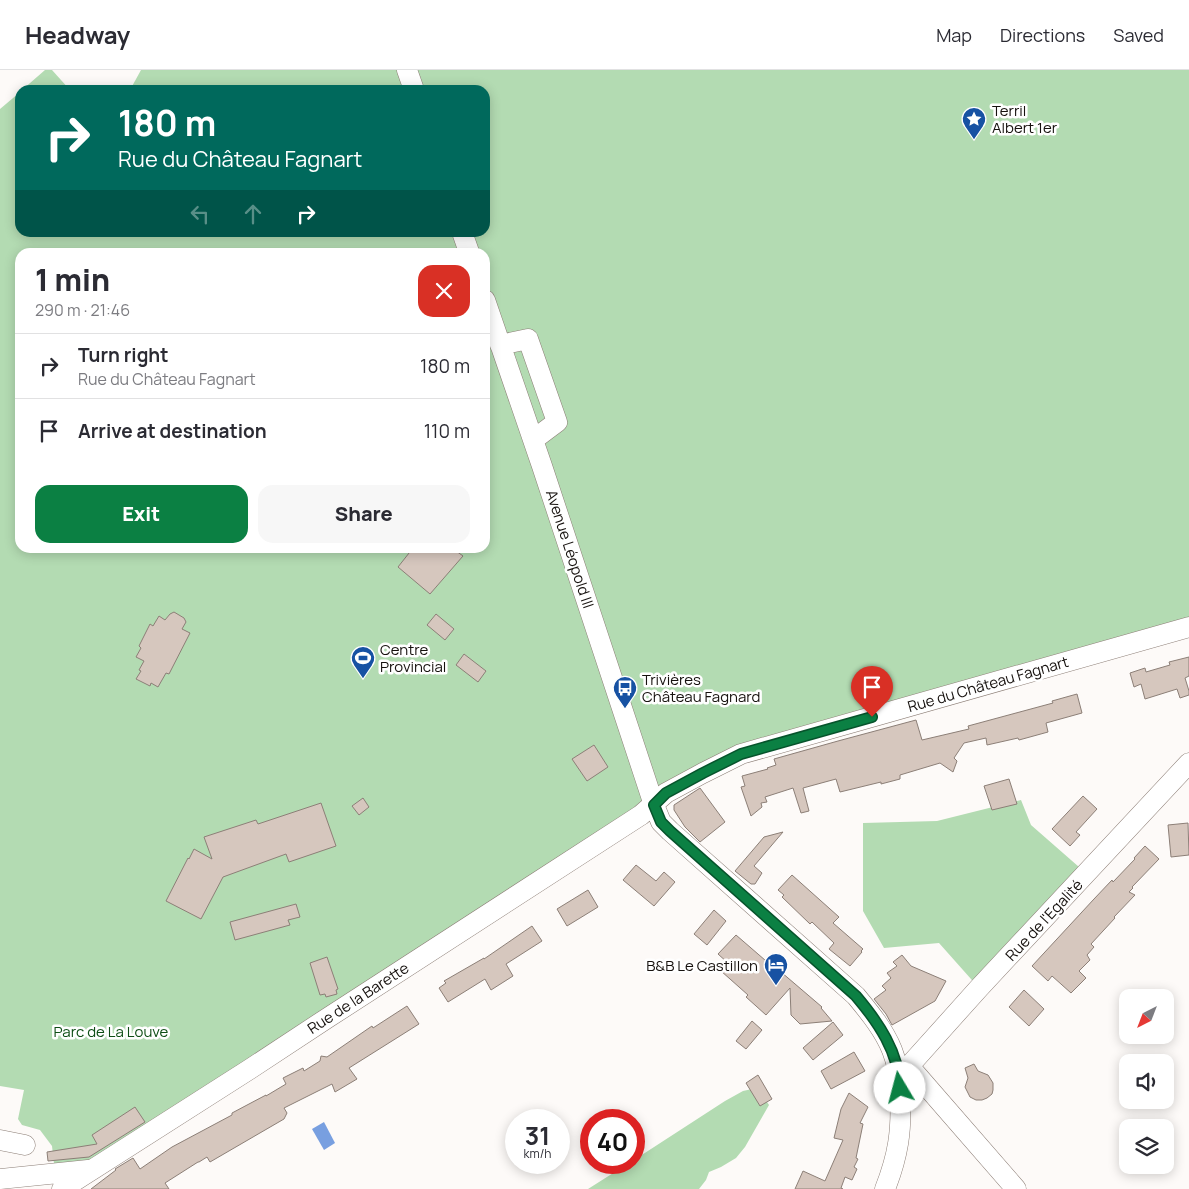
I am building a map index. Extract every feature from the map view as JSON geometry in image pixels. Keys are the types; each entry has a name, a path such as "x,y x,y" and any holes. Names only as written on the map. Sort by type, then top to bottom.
{"street":[{"path":"407,70 412,85"},
{"name":"Avenue Léopold III","path":"490,315 661,822 856,996 872,1015 904,1072"},
{"path":"500,344 528,340 557,422 533,440"},
{"name":"Rue du Château Fagnart","path":"653,801 741,754 1189,627"},
{"name":"Rue de l'Egalité","path":"904,1072 979,988 1189,763"},
{"name":"Rue de la Barette","path":"62,1189 641,814 653,801"},
{"path":"885,1189 899,1141 904,1072"},
{"path":"904,1072 1016,1189"},
{"path":"0,1140 25,1145"},
{"path":"10,1181 92,1169"}],"green space":[{"path":"45,70 52,70 66,85 28,85"},
{"name":"Parc de La Louve","path":"141,70 1189,70 1189,627 741,754 92,1169 55,1173 52,1146 40,1130 22,1125 18,1119 24,1090 0,1086 0,109 15,96 15,237 490,237 490,85 133,85"},
{"path":"1021,800 1031,825 1087,874 979,988 939,943 884,948 863,911 863,823 937,821"},
{"path":"752,1089 763,1096 769,1105 745,1147 736,1158 709,1172 699,1189 588,1189 612,1174 645,1174 645,1153 743,1091"}],"water":[{"path":"324,1122 335,1143 324,1150 312,1129"}],"building":[{"path":"409,553 459,553 463,556 430,594 398,567"},
{"path":"174,612 184,618 186,622 182,629 190,633 169,674 166,673 158,687 151,683 150,686 136,679 144,661 136,657 141,648 139,646 150,624 153,626 159,616 165,620"},
{"path":"436,614 454,629 445,640 427,625"},
{"path":"464,654 486,671 478,682 456,665"},
{"path":"1189,657 1189,676 1185,678 1189,695 1180,698 1177,689 1145,699 1141,684 1134,687 1130,673 1145,668 1146,672 1170,665 1169,662"},
{"path":"1077,694 1082,713 1046,723 1048,732 1019,740 1018,738 987,745 986,738 964,743 954,758 957,761 953,772 940,763 900,775 900,779 840,792 836,779 803,788 809,811 801,813 793,788 765,797 767,802 761,803 762,807 751,816 741,787 745,786 742,776 776,765 774,759 838,741 916,720 922,740 969,729 968,726 1053,703 1052,701"},
{"path":"594,745 608,767 587,781 572,759"},
{"path":"1009,779 1017,804 992,810 984,786"},
{"path":"700,788 725,822 700,842 685,827 674,810 674,805"},
{"path":"1083,796 1097,809 1076,832 1080,835 1070,846 1052,829"},
{"path":"363,798 369,807 359,815 352,806"},
{"path":"321,803 336,846 289,862 286,854 223,877 201,919 166,901 194,849 212,859 204,837 256,820 258,824"},
{"path":"1188,823 1189,855 1171,857 1168,825"},
{"path":"783,832 754,866 762,873 755,884 751,884 735,871 764,837"},
{"path":"1145,846 1159,859 1132,887 1129,892 1135,895 1091,944 1094,947 1087,955 1090,960 1079,971 1086,978 1071,993 1052,976 1048,981 1032,966 1112,880 1113,882 1135,859"},
{"path":"636,865 656,881 664,872 675,882 654,906 623,880"},
{"path":"792,875 839,917 833,923 863,949 850,966 829,949 834,943 812,922 810,924 782,897 784,895 778,890"},
{"path":"588,890 598,907 567,926 557,909"},
{"path":"296,904 300,917 288,920 290,925 235,940 230,922"},
{"path":"714,910 726,921 707,945 694,934"},
{"path":"532,926 542,941 506,964 513,976 491,990 485,979 448,1002 439,988 446,983 444,981 484,959"},
{"path":"736,935 822,1007 832,1021 800,1024 791,1015 790,988 766,1015 746,997 748,995 721,971 728,963 718,954"},
{"path":"902,955 911,966 946,981 935,1001 892,1025 874,999 886,990 882,986 891,978 887,973 897,966 893,962"},
{"path":"327,957 338,989 336,990 337,994 326,997 325,994 320,995 310,963"},
{"path":"1024,990 1044,1009 1029,1026 1009,1007"},
{"path":"407,1006 419,1024 349,1068 357,1079 335,1092 332,1084 284,1108 287,1113 284,1119 210,1162 207,1157 198,1162 165,1183 169,1189 91,1189 115,1169 133,1158 140,1169 172,1147 286,1084 283,1078 303,1068 304,1071 320,1061 321,1056 327,1057 372,1026 373,1028"},
{"path":"752,1021 762,1030 746,1049 736,1041"},
{"path":"833,1022 843,1035 813,1060 803,1048"},
{"path":"854,1052 865,1071 831,1089 821,1071"},
{"path":"974,1064 978,1071 988,1075 993,1083 992,1094 982,1100 970,1097 965,1087 968,1078 965,1068"},
{"path":"758,1075 772,1099 760,1106 746,1083"},
{"path":"849,1093 868,1107 860,1123 863,1124 856,1158 858,1159 854,1167 857,1169 852,1180 845,1177 841,1188 843,1189 795,1189 803,1171 825,1181 843,1140 834,1138 841,1109"},
{"path":"135,1107 145,1122 89,1157 48,1161 47,1152 97,1144 92,1135"}],"place":[{"name":"Terril Albert 1er","path":"974,140"},
{"name":"Centre Provincial","path":"363,679"},
{"name":"Trivières Château Fagnard","path":"625,709"},
{"name":"B&B Le Castillon","path":"776,986"}],"route":[{"path":"872,717 741,754 666,793 654,805 661,822 670,831 856,996 872,1015 892,1050 900,1077 900,1088"}]}
